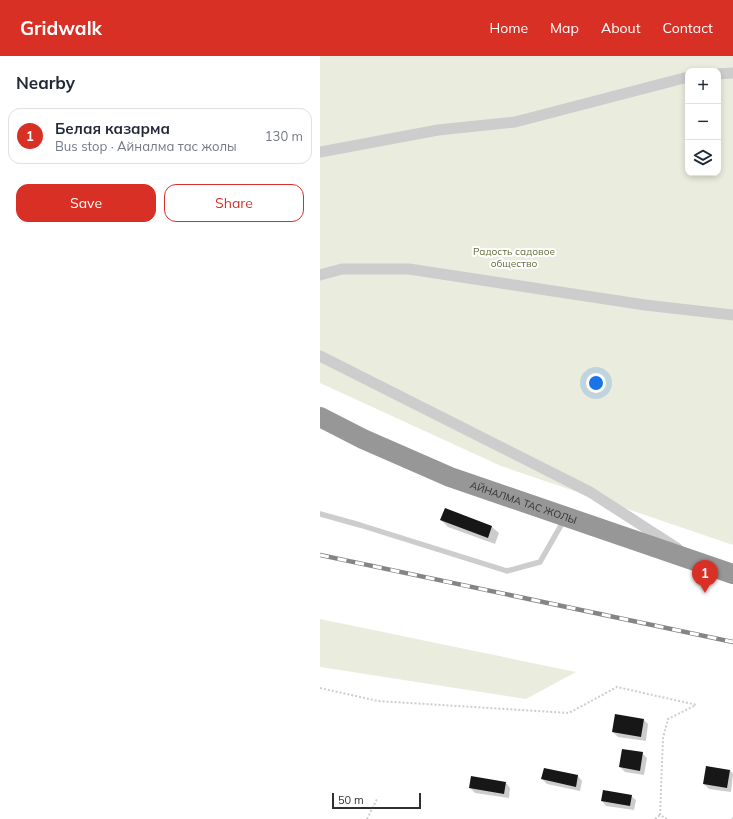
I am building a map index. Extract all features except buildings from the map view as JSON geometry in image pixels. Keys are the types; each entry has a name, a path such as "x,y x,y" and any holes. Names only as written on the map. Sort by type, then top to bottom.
{"highway":[{"name":"АЙНАЛМА ТАС ЖОЛЫ","path":"320,417 363,439 450,477 733,574"}],"street":[{"path":"721,74 733,73"},
{"path":"320,152 438,130 516,122 685,78"},
{"path":"320,275 342,269 409,269 645,305 733,315"},
{"path":"320,356 590,492 704,565"}],"lane":[{"path":"320,514 507,571 540,562 566,516"}],"path":[{"path":"320,688 378,701 569,713 617,687 697,705 668,719 663,738 660,815 655,819"},
{"path":"367,819 377,799"},
{"path":"660,815 667,819"}],"green space":[{"name":"Радость садовое общество","path":"320,56 733,56 733,545 501,466 320,383"},
{"path":"320,619 576,672 526,699 320,667"}],"railway":[{"path":"320,555 733,642"}],"place":[{"name":"Белая казарма","path":"705,593"}]}
